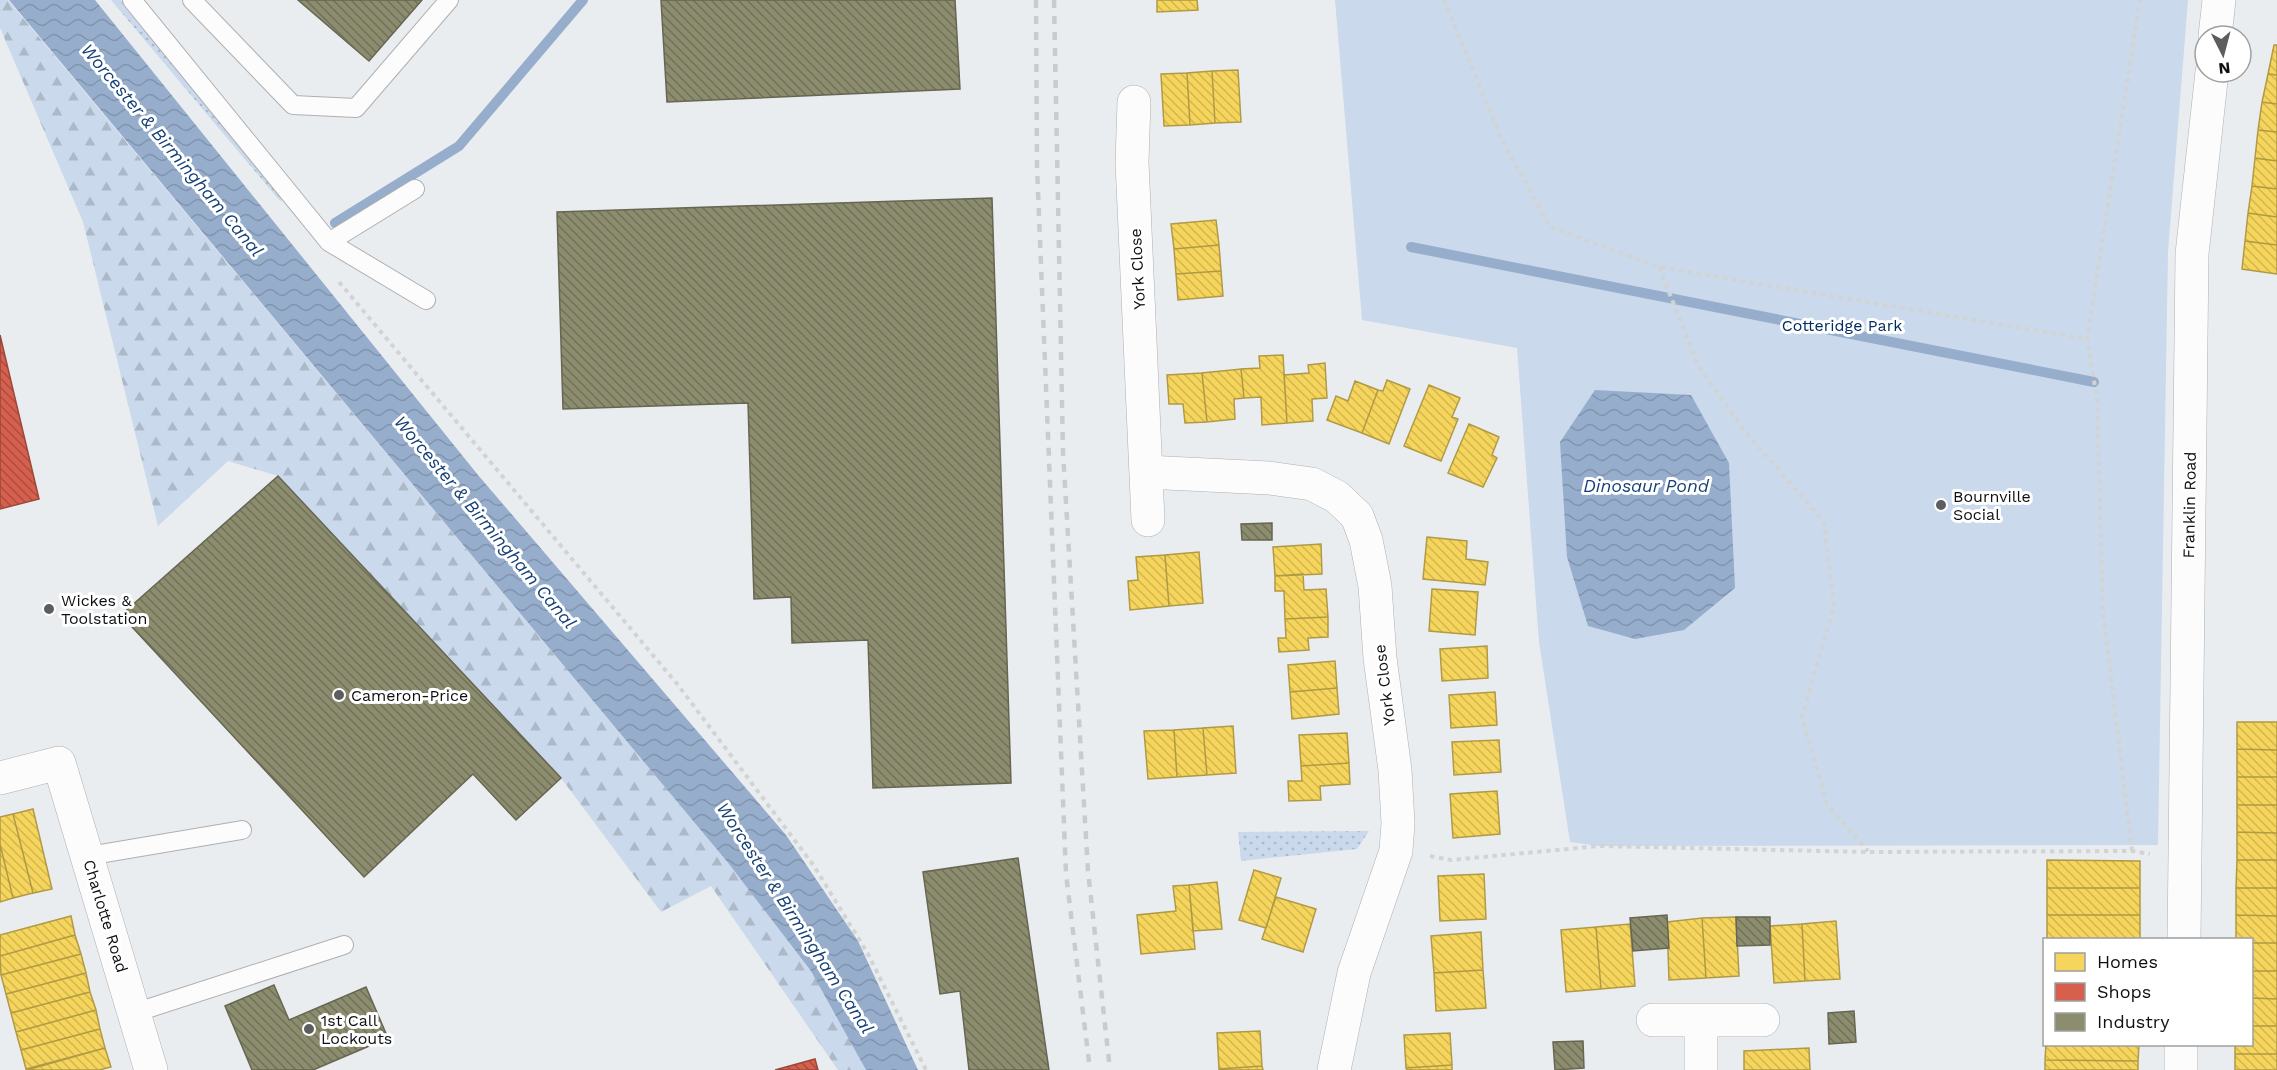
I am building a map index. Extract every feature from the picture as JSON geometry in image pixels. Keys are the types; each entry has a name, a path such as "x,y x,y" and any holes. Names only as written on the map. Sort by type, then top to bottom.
{"street":[{"path":"2216,24 2219,0"},
{"name":"Franklin Road","path":"2184,938 2192,254 2210,84"},
{"name":"York Close","path":"1134,102 1132,162 1148,520"},
{"name":"York Close","path":"1146,472 1269,478 1312,484 1337,497 1357,516 1366,540 1375,586 1380,658 1395,770 1398,823 1396,851 1354,973 1334,1070"},
{"name":"Charlotte Road","path":"0,778 59,763 151,1070"},
{"path":"1653,1020 1763,1020"},
{"path":"1701,1020 1701,1070"},
{"path":"2181,1046 2181,1070"}],"lane":[{"path":"132,0 329,242 426,300"},
{"path":"192,0 293,105 356,108 449,0"},
{"path":"329,242 415,189"},
{"path":"88,856 242,830"},
{"path":"134,1013 344,945"}],"path":[{"path":"1444,0 1501,138 1550,227 1659,267 2087,339"},
{"path":"2132,851 2103,612 2097,399 2087,339 2140,0"},
{"path":"1659,267 1698,365 1744,430 1824,522 1834,606 1802,717 1827,804 1868,852"},
{"path":"336,279 678,685 814,867 868,954 926,1070"},
{"path":"1396,851 1451,860 1599,846 1868,852 2132,851 2186,861"}],"green space":[{"path":"0,0 8,0 729,864 812,971 866,1070 838,1070 711,886 661,912 561,778 278,476 228,461 158,526 83,222 0,28"},
{"path":"111,0 121,0 292,196 280,201"},
{"name":"Cotteridge Park","path":"1335,0 2188,0 2168,252 2158,845 1599,846 1570,842 1539,642 1517,348 1362,320"},
{"path":"1369,831 1357,849 1241,861 1238,832"}],"water":[{"name":"Worcester & Birmingham Canal","path":"9,0 95,0 478,475 786,835 858,941 918,1070 866,1070 811,971 729,864"},
{"name":"Dinosaur Pond","path":"1595,390 1691,395 1729,463 1735,588 1684,630 1635,639 1588,626 1567,557 1560,442"}],"building: Homes":[{"path":"1157,0 1197,0 1198,10 1157,12"},
{"path":"2274,45 2277,45 2277,75 2268,74"},
{"path":"1238,70 1241,122 1215,123 1212,71"},
{"path":"1212,71 1215,123 1190,125 1187,73"},
{"path":"1187,73 1190,125 1164,126 1161,74"},
{"path":"2268,74 2277,75 2277,104 2262,102"},
{"path":"2262,102 2277,104 2277,132 2258,130"},
{"path":"2258,130 2277,132 2277,161 2255,158"},
{"path":"2255,158 2277,161 2277,189 2252,186"},
{"path":"2252,186 2277,189 2277,217 2248,213"},
{"path":"2248,213 2277,217 2277,245 2245,241"},
{"path":"1216,220 1219,245 1174,249 1171,224"},
{"path":"2245,241 2277,245 2277,274 2242,269"},
{"path":"1219,245 1221,271 1176,274 1174,249"},
{"path":"1221,271 1223,296 1178,300 1176,274"},
{"path":"1283,355 1287,423 1262,425 1261,397 1244,398 1241,369 1260,368 1259,356"},
{"path":"1325,363 1327,398 1312,399 1313,421 1287,423 1284,375 1309,373 1308,365"},
{"path":"1241,369 1244,398 1234,399 1235,419 1207,422 1202,373"},
{"path":"1202,373 1207,422 1185,423 1183,404 1169,404 1167,375"},
{"path":"1387,380 1410,389 1389,444 1362,433 1378,390 1383,391"},
{"path":"1355,381 1378,390 1362,433 1327,420 1336,396 1348,401"},
{"path":"1429,385 1460,398 1452,417 1458,419 1441,461 1404,446"},
{"path":"1469,424 1499,437 1492,455 1497,458 1483,487 1448,473"},
{"path":"1427,537 1467,541 1466,559 1488,562 1485,585 1423,579"},
{"path":"1321,544 1322,574 1275,576 1273,547"},
{"path":"1199,552 1203,603 1169,606 1165,555"},
{"path":"1165,555 1169,606 1130,610 1128,581 1138,580 1136,557"},
{"path":"1303,574 1304,590 1326,589 1328,617 1285,619 1284,591 1275,591 1275,576"},
{"path":"1432,589 1478,592 1475,635 1429,631"},
{"path":"1328,617 1328,637 1308,638 1309,650 1279,652 1278,638 1286,638 1285,619"},
{"path":"1487,646 1488,678 1442,681 1440,649"},
{"path":"1335,661 1337,688 1290,692 1288,665"},
{"path":"1337,688 1339,714 1292,719 1290,692"},
{"path":"1495,692 1497,725 1451,728 1449,695"},
{"path":"2237,722 2277,722 2277,750 2237,749"},
{"path":"1233,726 1236,773 1207,775 1203,728"},
{"path":"1203,728 1207,775 1177,777 1174,730"},
{"path":"1174,730 1177,777 1148,779 1144,731"},
{"path":"1347,733 1349,763 1301,766 1299,735"},
{"path":"1499,740 1501,772 1454,775 1452,742"},
{"path":"2237,749 2277,750 2277,777 2237,777"},
{"path":"1349,763 1350,784 1320,786 1321,800 1289,801 1288,781 1302,781 1301,766"},
{"path":"2237,777 2277,777 2277,805 2237,805"},
{"path":"1497,791 1500,834 1453,838 1450,794"},
{"path":"2237,805 2277,805 2277,833 2237,832"},
{"path":"33,809 52,889 33,893 13,814"},
{"path":"13,814 33,893 13,898 0,844 0,817"},
{"path":"2237,832 2277,833 2277,860 2237,860"},
{"path":"0,844 13,898 0,902"},
{"path":"2047,860 2140,861 2140,888 2047,888"},
{"path":"2237,860 2277,860 2277,888 2236,888"},
{"path":"1254,870 1281,878 1266,928 1239,920"},
{"path":"1484,874 1486,919 1440,921 1438,876"},
{"path":"1217,882 1222,929 1193,931 1189,885"},
{"path":"1189,885 1195,949 1141,954 1137,915 1176,911 1173,886"},
{"path":"2047,888 2140,888 2140,915 2047,915"},
{"path":"2236,888 2277,888 2277,916 2236,915"},
{"path":"1276,897 1316,909 1303,952 1262,939"},
{"path":"2047,915 2140,915 2140,938 2047,938"},
{"path":"2236,915 2277,916 2277,943 2253,943 2253,938 2236,938"},
{"path":"71,916 75,935 0,956 0,935"},
{"path":"1736,917 1739,976 1706,978 1702,918"},
{"path":"1702,918 1706,978 1669,980 1667,922"},
{"path":"1836,921 1840,979 1805,981 1802,924"},
{"path":"1630,924 1635,986 1601,989 1596,927"},
{"path":"1802,924 1805,981 1774,983 1770,926"},
{"path":"1596,927 1601,989 1566,992 1561,930"},
{"path":"1481,932 1483,970 1434,973 1431,936"},
{"path":"75,935 81,954 1,975 0,956"},
{"path":"2253,943 2277,943 2277,971 2253,971"},
{"path":"81,954 86,973 6,994 1,975"},
{"path":"1483,970 1486,1008 1436,1011 1434,973"},
{"path":"2253,971 2277,971 2277,999 2253,998"},
{"path":"86,973 90,992 11,1013 6,994"},
{"path":"90,992 96,1010 16,1032 11,1013"},
{"path":"2253,998 2277,999 2277,1026 2253,1026"},
{"path":"96,1010 100,1029 21,1050 16,1032"},
{"path":"2253,1026 2277,1026 2277,1054 2235,1054 2235,1046 2253,1046"},
{"path":"100,1029 105,1048 26,1069 21,1050"},
{"path":"1260,1031 1262,1066 1219,1069 1217,1033"},
{"path":"1450,1033 1452,1065 1406,1068 1404,1035"},
{"path":"2046,1046 2139,1046 2138,1061 2045,1060"},
{"path":"105,1048 111,1067 99,1070 27,1070"},
{"path":"1809,1048 1810,1070 1744,1070 1744,1051"},
{"path":"2235,1054 2277,1054 2277,1070 2235,1070"},
{"path":"2045,1060 2138,1061 2138,1070 2045,1070"},
{"path":"1452,1065 1452,1070 1407,1070 1406,1068"},
{"path":"1262,1066 1263,1070 1219,1070 1219,1069"}],"building: Shops":[{"path":"0,335 39,499 0,509"},
{"path":"815,1059 818,1070 775,1070"}],"building: Industry":[{"path":"298,0 422,0 369,61"},
{"path":"661,0 955,0 960,89 667,102"},
{"path":"992,198 1011,783 873,788 868,640 792,643 791,597 754,599 748,403 563,409 557,212"},
{"name":"Cameron-Price","path":"278,476 561,778 516,820 473,774 364,877 121,615"},
{"path":"1272,523 1272,540 1242,540 1241,524"},
{"path":"1018,858 1049,1070 969,1070 960,991 940,994 923,872"},
{"path":"1667,915 1669,948 1633,951 1630,918"},
{"path":"1736,917 1770,917 1770,945 1737,946"},
{"name":"1st Call Lockouts","path":"274,985 289,1020 366,987 388,1038 313,1070 252,1070 225,1006"},
{"path":"1854,1011 1856,1042 1829,1044 1828,1013"},
{"path":"1583,1041 1584,1068 1555,1070 1553,1042"}],"waterway":[{"path":"335,223 459,146 583,0"},
{"path":"1411,247 2094,382"}],"railway":[{"path":"1036,0 1037,167 1066,874 1090,1070"},
{"path":"1054,0 1063,452 1088,871 1110,1070"}],"place":[{"name":"Bournville Social","path":"1941,505"},
{"name":"Wickes & Toolstation","path":"49,609"},
{"name":"Cameron-Price","path":"339,695"},
{"name":"1st Call Lockouts","path":"309,1029"}]}
